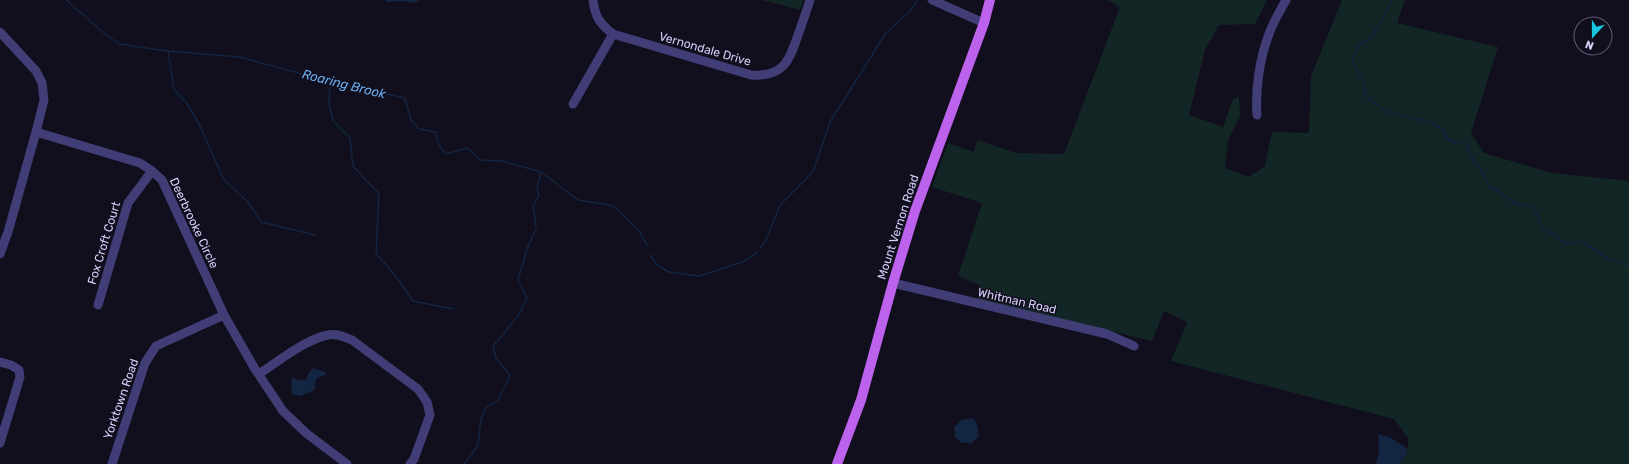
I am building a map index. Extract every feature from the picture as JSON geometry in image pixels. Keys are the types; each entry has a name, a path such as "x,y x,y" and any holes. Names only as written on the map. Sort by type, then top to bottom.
{"main road":[{"name":"Mount Vernon Road","path":"836,464 863,394 893,283 915,211 984,23 990,0"}],"street":[{"name":"Vernondale Drive","path":"593,0 601,25 613,34 752,75 763,76 782,68 791,56 810,0"},
{"path":"932,0 984,23"},
{"path":"1257,114 1256,100 1266,44 1286,0"},
{"path":"0,32 36,72 42,83 44,100 36,132 4,231 0,254"},
{"path":"573,104 613,34"},
{"name":"Deerbrooke Circle","path":"36,132 140,163 162,180 224,315 283,412 306,433 347,464"},
{"name":"Fox Croft Court","path":"98,305 128,203 152,171"},
{"name":"Whitman Road","path":"893,283 1107,334 1134,346"},
{"name":"Yorktown Road","path":"112,464 145,363 156,346 224,315"},
{"path":"259,374 310,341 329,335 341,336 352,340 418,389 427,402 430,415 414,458 410,464"},
{"path":"0,362 11,365 19,370 20,376 0,443"}],"green space":[{"path":"762,0 803,0 800,10"},
{"path":"1107,0 1267,0 1255,24 1219,25 1205,50 1189,115 1223,127 1232,101 1239,96 1240,116 1228,141 1225,168 1249,177 1265,166 1272,132 1309,133 1311,76 1342,0 1405,0 1397,23 1498,47 1471,133 1484,153 1552,173 1629,181 1629,464 1400,464 1406,455 1409,439 1394,419 1171,361 1187,322 1164,311 1152,341 977,300 981,286 958,276 982,203 932,187 948,143 974,152 977,140 1016,153 1064,154 1120,7"}],"water":[{"path":"385,0 420,0 415,3 402,1 387,2"},
{"path":"312,368 327,374 316,379 314,390 301,396 293,394 291,390 292,378 305,380"},
{"path":"973,418 977,424 979,436 972,443 962,443 955,437 954,428 960,420"},
{"path":"1378,434 1389,437 1407,448 1406,455 1400,464 1376,464 1379,451"}],"waterway":[{"name":"Roaring Brook","path":"66,0 119,44 168,51 239,57 328,81 405,98 411,120 419,129 436,132 438,144 446,154 467,148 481,160 502,161 541,172 537,189 539,195 533,207 536,226"},
{"path":"1392,0 1380,24 1370,38 1359,45 1352,61 1363,82 1365,94 1370,100 1390,114 1402,115 1432,123 1443,129 1446,138 1456,143 1463,142 1469,146 1472,157 1490,187 1497,190 1515,203 1534,207 1543,230 1554,234 1559,240 1567,244 1574,242 1584,243 1600,254 1629,266"},
{"path":"760,248 766,240 780,205 813,172 830,122 886,33 910,11 917,1"},
{"path":"168,51 174,90 186,102 199,124 224,180 247,201 261,222 315,235"},
{"path":"330,82 329,104 333,121 350,138 353,166 379,194 376,253 398,279 413,301 453,309"},
{"path":"541,172 578,200 609,205 616,208 640,232 647,245"},
{"name":"Roaring Brook","path":"464,464 478,445 481,419 486,407 498,401 510,375 496,358 493,346 519,315 527,298 518,280 528,246 536,229"},
{"path":"650,255 657,265 669,272 699,276 743,262 757,253"}]}
